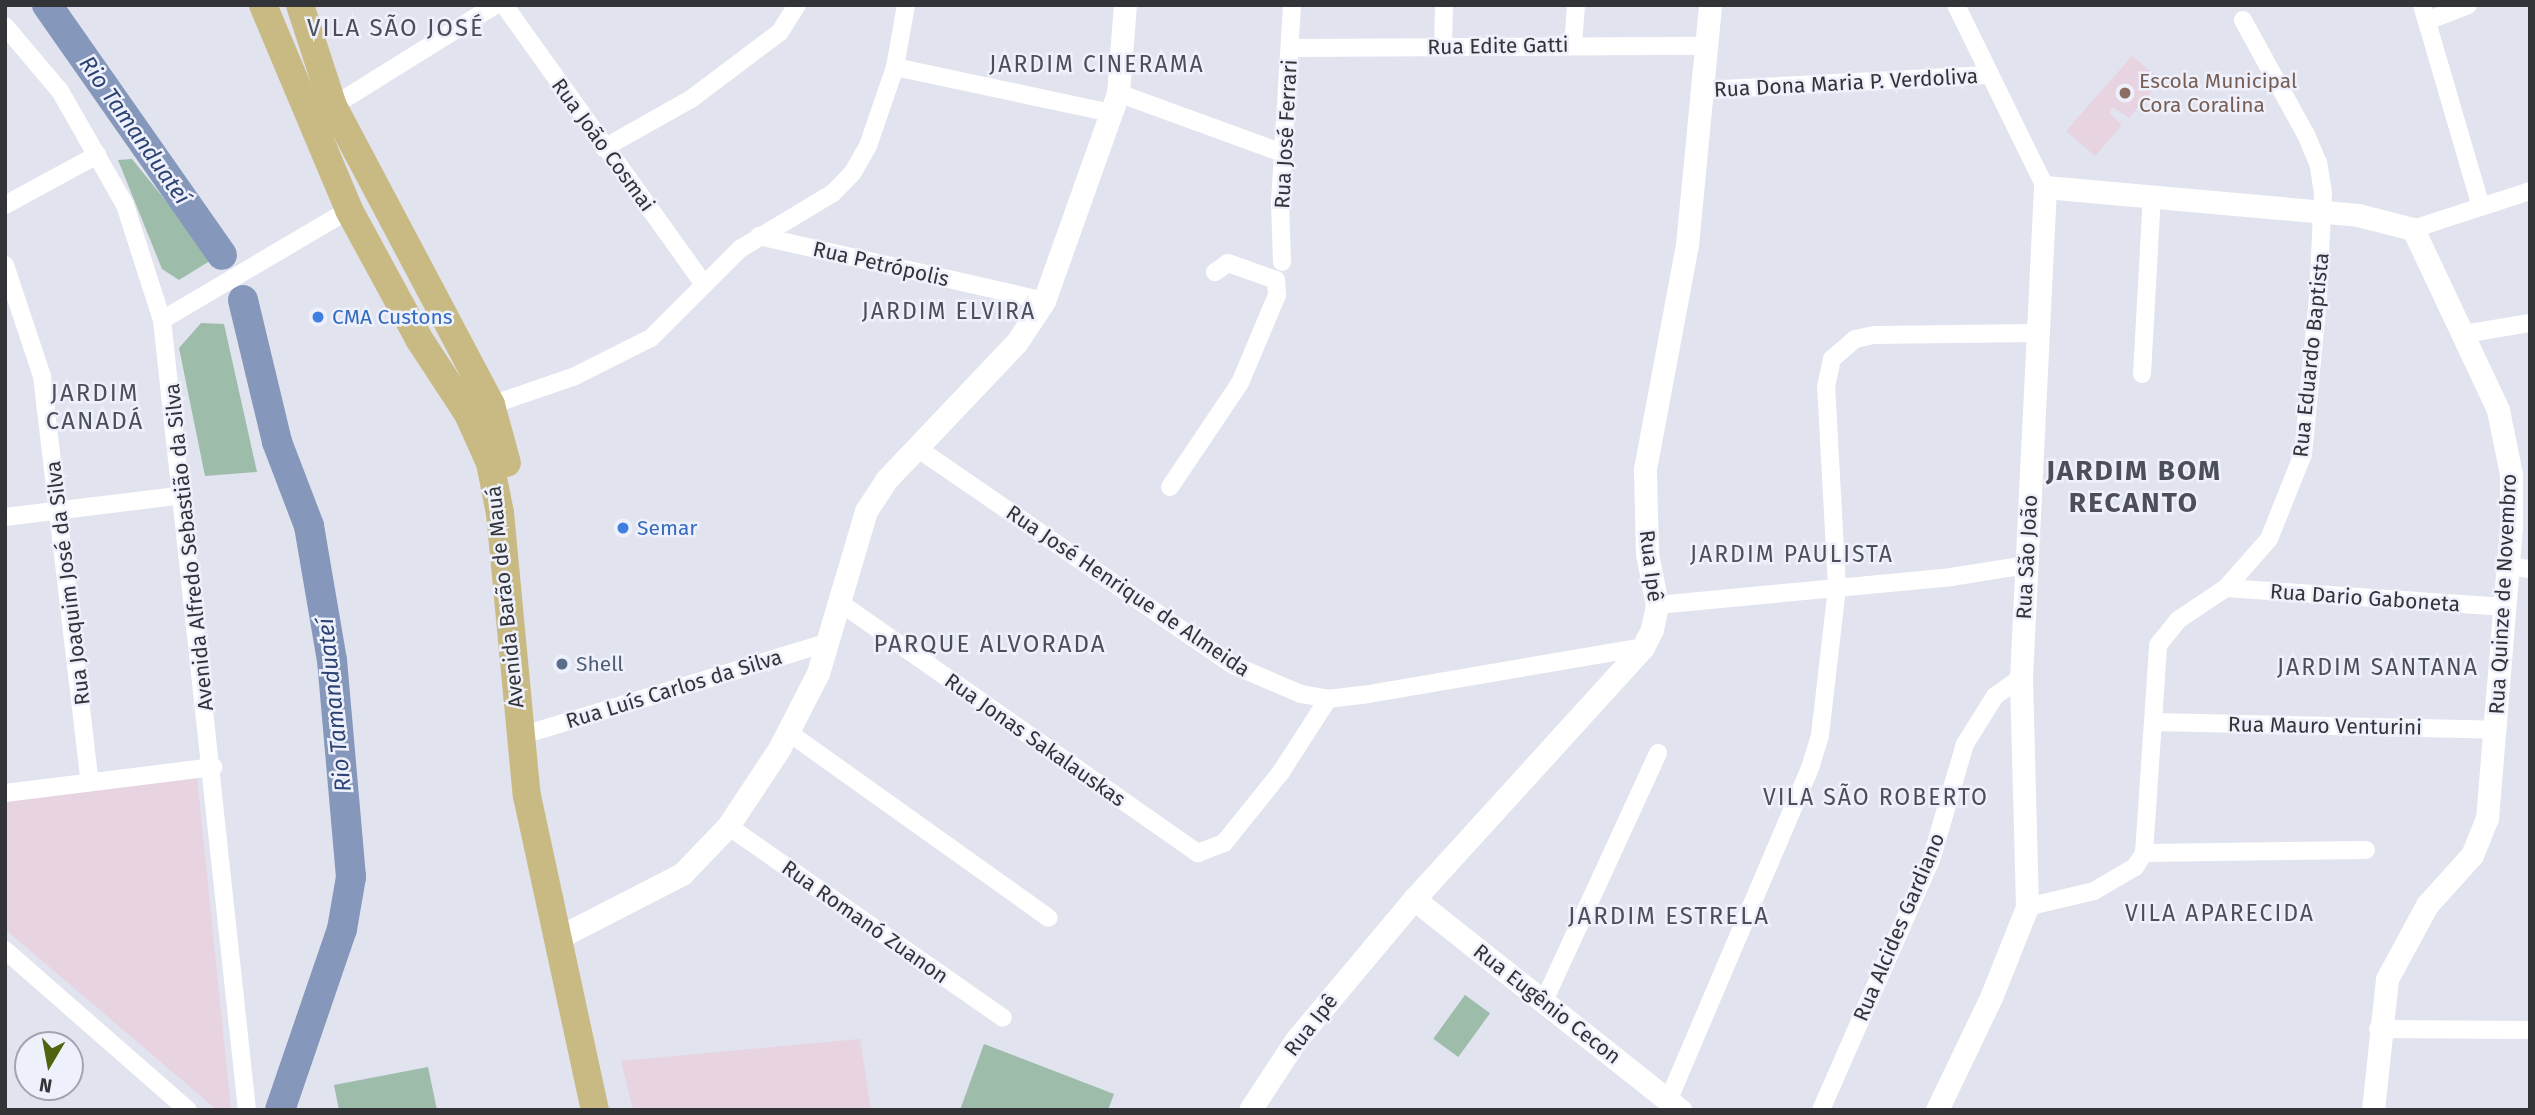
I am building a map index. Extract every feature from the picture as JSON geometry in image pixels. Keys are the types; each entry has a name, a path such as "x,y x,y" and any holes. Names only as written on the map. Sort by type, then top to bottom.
{"main road":[{"name":"Avenida Barão de Mauá","path":"262,5 349,210 419,339 468,414 490,463 500,513 537,852 612,1110"},
{"name":"Avenida Barão de Mauá","path":"300,5 333,106 491,405 513,498 526,734"},
{"path":"419,339 436,337 447,321"},
{"name":"Avenida Barão de Mauá","path":"562,934 595,1110"}],"street":[{"path":"333,106 495,5"},
{"name":"Rua João Cosmai","path":"504,5 704,284"},
{"path":"604,148 691,99 780,32 797,5"},
{"path":"491,405 621,356 674,319 704,284 759,236 833,193 853,173 868,146 895,67 906,5"},
{"path":"562,934 682,874 728,826 788,732 806,702 829,642 866,511 886,480 1017,342 1044,301 1115,103 1125,5"},
{"name":"Rua José Ferrari","path":"1282,262 1283,153 1292,5"},
{"path":"1443,47 1444,5"},
{"path":"1573,46 1576,5"},
{"name":"Rua Ipê","path":"1250,1110 1296,1040 1415,899 1643,647 1657,606 1647,553 1645,469 1687,245 1710,5"},
{"name":"Rua São João","path":"1937,1110 1992,995 2027,907 2021,678 2045,187 1956,5"},
{"path":"2468,5 2424,13 2481,206"},
{"name":"Rua Eduardo Baptista","path":"2144,853 2154,722 2153,680 2164,634 2225,588 2269,539 2299,467 2325,213 2318,163 2243,20"},
{"name":"Avenida Alfredo Sebastião da Silva","path":"5,26 60,91 125,205 162,320 184,495 247,1110"},
{"name":"Rua Edite Gatti","path":"1290,48 1706,46"},
{"path":"895,67 1115,103 1283,153"},
{"name":"Rua Dona Maria P. Verdoliva","path":"1703,90 1988,75"},
{"path":"5,205 97,155"},
{"path":"2045,187 2377,218 2413,229 2530,191"},
{"path":"2142,374 2152,195"},
{"path":"162,320 349,210"},
{"name":"Rua Quinze de Novembro","path":"2373,1110 2378,1029 2387,979 2412,928 2472,855 2483,834 2496,730 2505,607 2519,568 2507,441 2464,334 2413,229"},
{"name":"Rua Petrópolis","path":"759,236 1044,301"},
{"path":"1170,487 1240,383 1277,295 1276,280 1228,263 1215,271"},
{"name":"Rua Joaquim José da Silva","path":"5,265 42,376 62,510 90,782"},
{"path":"2464,334 2530,323"},
{"path":"1674,1105 1811,765 1826,697 1837,587 1826,387 1832,359 1855,339 1874,335 2038,333"},
{"name":"Rua José Henrique de Almeida","path":"917,447 1233,665 1281,688 1328,699 1643,647"},
{"path":"5,517 184,495"},
{"path":"1657,606 2027,565"},
{"name":"Rua Dario Gaboneta","path":"2225,588 2505,607"},
{"name":"Rua Jonas Sakalauskas","path":"839,602 1198,853 1224,843 1281,772 1328,699"},
{"name":"Rua Luís Carlos da Silva","path":"526,734 829,642"},
{"name":"Rua Alcides Gardiano","path":"1821,1110 1931,860 1965,744 1995,696 2021,678"},
{"name":"Rua Mauro Venturini","path":"2154,722 2496,730"},
{"path":"788,732 1049,918"},
{"path":"1544,1001 1658,753"},
{"path":"5,793 213,767"},
{"name":"Rua Romanó Zuanon","path":"728,826 1003,1018"},
{"path":"2027,907 2104,886 2135,867 2144,853 2366,850"},
{"name":"Rua Eugênio Cecon","path":"1415,899 1674,1105"},
{"path":"5,950 188,1110"},
{"path":"2378,1029 2530,1030"}],"shaded area":[{"name":"Escola Municipal Cora Coralina","path":"2132,56 2161,80 2129,118 2113,107 2109,113 2122,125 2095,156 2066,131"},
{"path":"197,777 231,1110 217,1110 5,929 5,801"},
{"path":"860,1039 871,1110 633,1110 621,1061"}],"green space":[{"path":"132,159 213,259 179,280 162,269 118,160"},
{"path":"201,323 224,324 257,472 205,476 179,348"},
{"path":"1465,995 1490,1013 1458,1057 1433,1039"},
{"path":"984,1044 1114,1094 1108,1110 960,1110"},
{"path":"428,1067 437,1110 339,1110 334,1085"}],"waterway":[{"name":"Rio Tamanduateí","path":"47,5 222,255"},
{"name":"Rio Tamanduateí","path":"243,300 277,442 309,526 332,660 351,877 342,929 280,1110"}],"place":[{"name":"Escola Municipal Cora Coralina","path":"2125,93"},
{"name":"CMA Custons","path":"318,317"},
{"name":"Semar","path":"623,528"},
{"name":"Shell","path":"562,664"}],"district":[{"name":"VILA SÃO JOSÉ","path":"396,29"},
{"name":"JARDIM CINERAMA","path":"1097,64"},
{"name":"JARDIM ELVIRA","path":"949,311"},
{"name":"JARDIM CANADÁ","path":"95,408"},
{"name":"JARDIM BOM RECANTO","path":"2134,487"},
{"name":"JARDIM PAULISTA","path":"1792,554"},
{"name":"PARQUE ALVORADA","path":"990,645"},
{"name":"JARDIM SANTANA","path":"2378,667"},
{"name":"VILA SÃO ROBERTO","path":"1876,797"},
{"name":"VILA APARECIDA","path":"2220,913"},
{"name":"JARDIM ESTRELA","path":"1669,917"}]}
